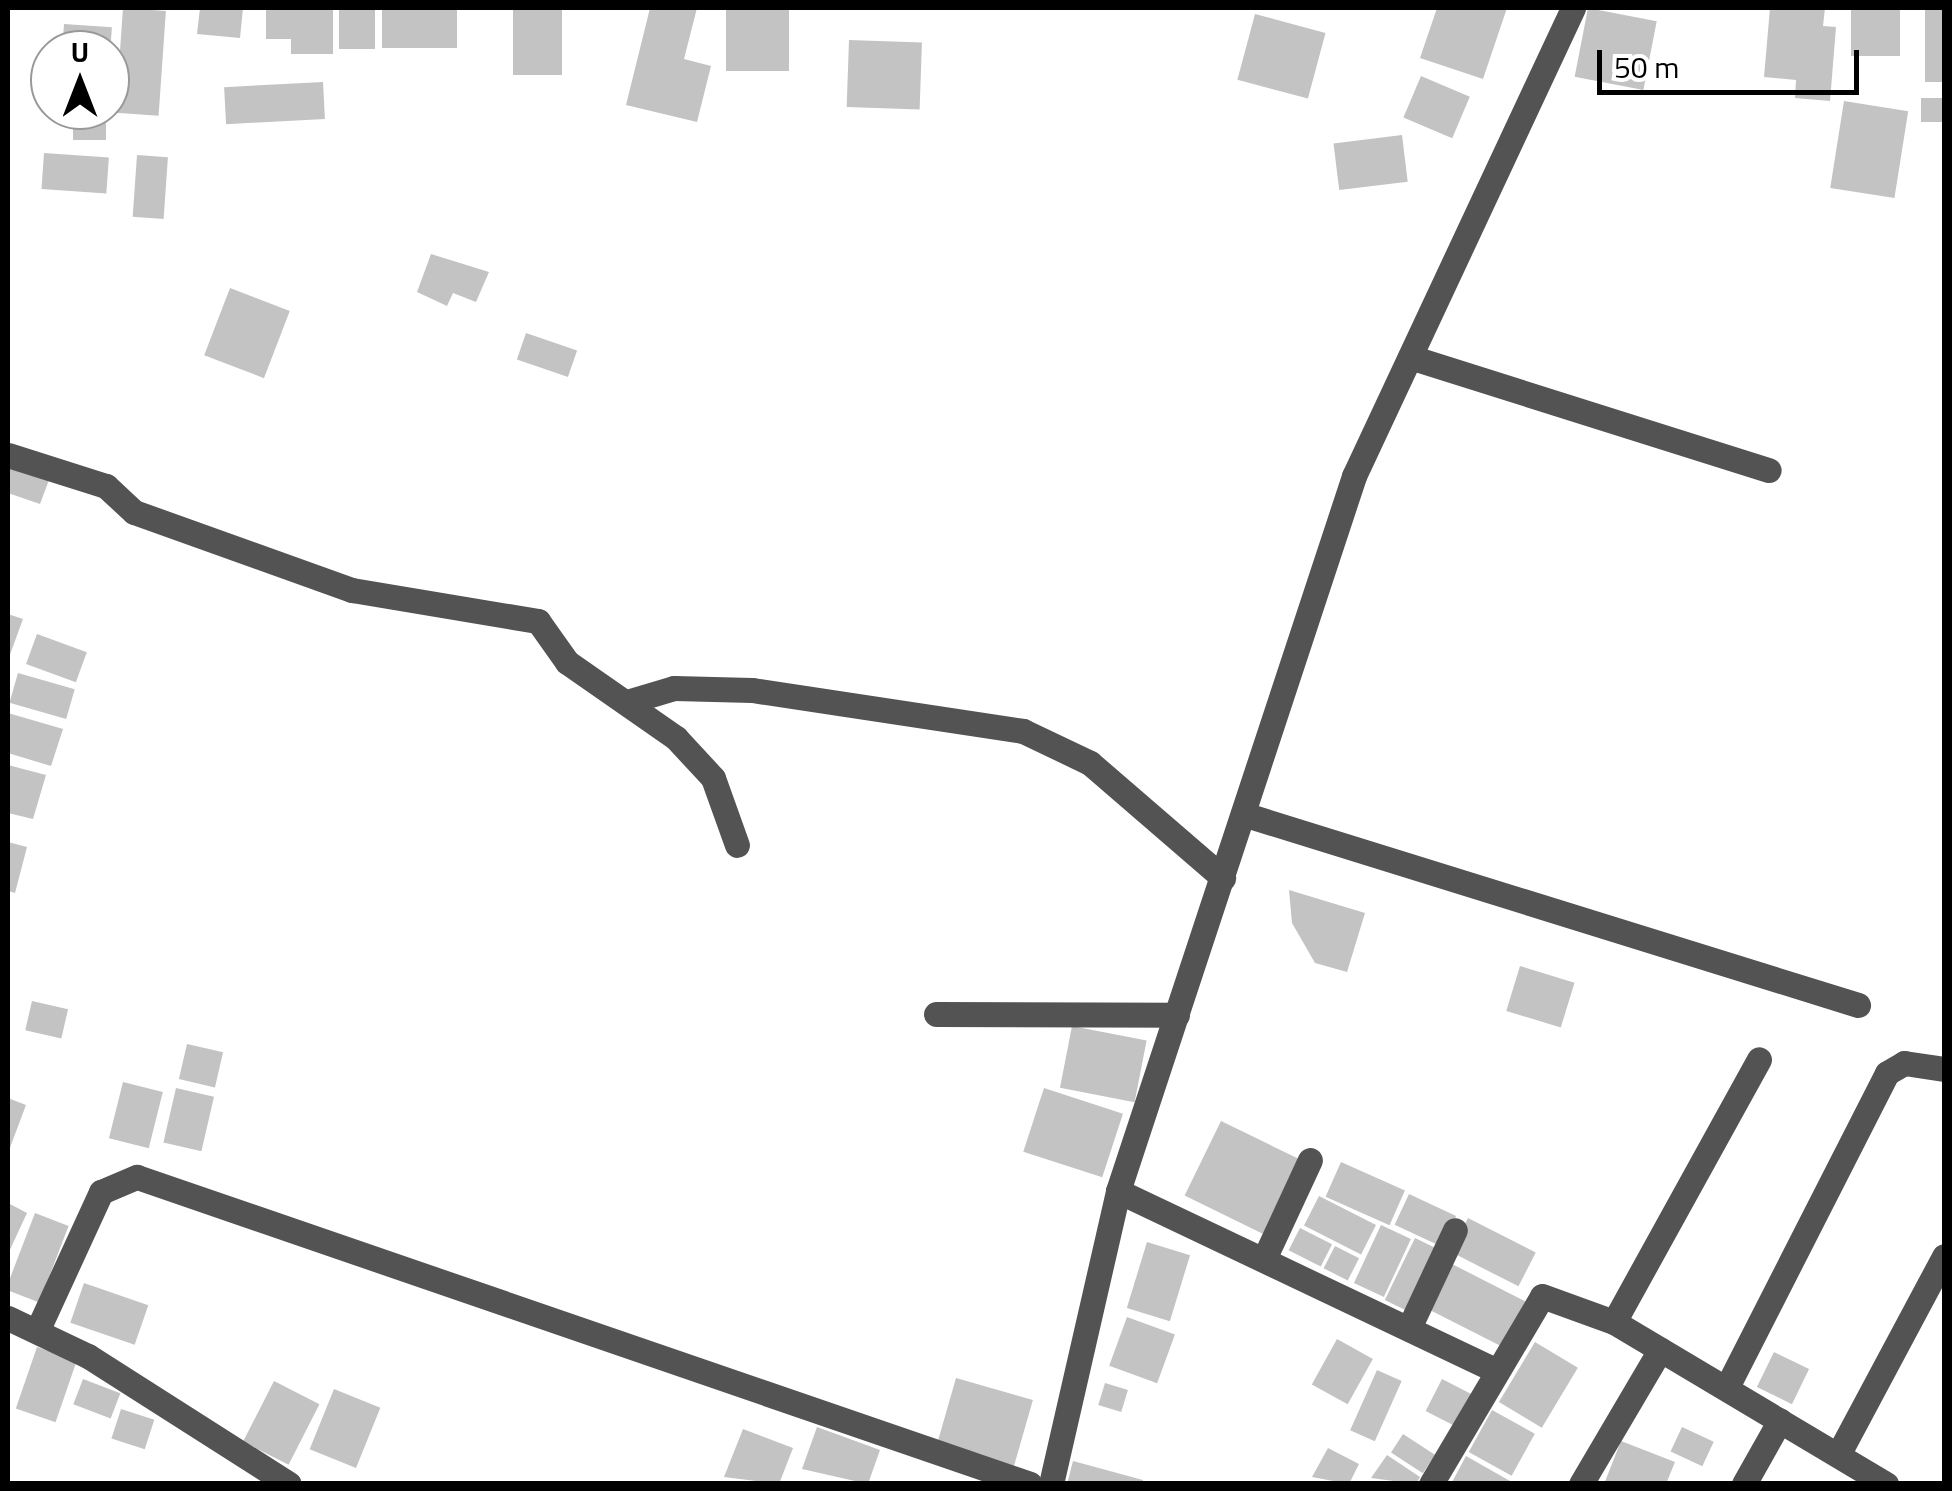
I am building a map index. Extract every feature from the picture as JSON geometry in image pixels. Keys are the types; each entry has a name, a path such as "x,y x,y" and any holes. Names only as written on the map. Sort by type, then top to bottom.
{"street":[{"path":"1050,1484 1118,1191 1354,476 1573,8"},
{"path":"1410,356 1770,470"},
{"path":"8,455 106,486 134,512 352,590 538,621 567,662 627,702 713,778 737,845"},
{"path":"627,702 674,688 752,690 1023,731 1090,763 1224,878"},
{"path":"1243,814 1858,1005"},
{"path":"936,1014 1176,1015"},
{"path":"1614,1322 1759,1059"},
{"path":"1727,1388 1887,1072 1904,1063 1944,1069"},
{"path":"1264,1259 1310,1160"},
{"path":"38,1329 96,1200 137,1177 1030,1484"},
{"path":"1118,1191 1495,1370"},
{"path":"1409,1328 1455,1230"},
{"path":"1840,1453 1944,1256"},
{"path":"1431,1484 1542,1296 1614,1322 1885,1483"},
{"path":"8,1318 38,1329 288,1483"},
{"path":"1581,1484 1660,1350"},
{"path":"1744,1484 1780,1420"}],"building":[{"path":"123,8 166,11 159,116 130,114 130,30 121,30"},
{"path":"200,8 243,8 240,38 197,34"},
{"path":"266,8 333,8 333,54 291,54 291,39 266,39"},
{"path":"339,8 375,8 375,49 339,49"},
{"path":"382,8 457,8 457,48 382,48"},
{"path":"513,8 562,8 562,75 513,75"},
{"path":"650,8 697,8 684,59 711,66 697,122 626,105"},
{"path":"726,8 789,8 789,71 726,71"},
{"path":"1437,8 1507,8 1483,79 1420,58"},
{"path":"1588,8 1657,21 1643,90 1575,77"},
{"path":"1770,8 1825,8 1823,26 1836,27 1830,101 1795,98 1796,80 1764,77"},
{"path":"1851,8 1900,8 1900,56 1851,56"},
{"path":"1925,8 1944,8 1944,82 1925,82"},
{"path":"1255,14 1326,33 1308,99 1237,80"},
{"path":"64,24 112,30 64,30"},
{"path":"849,40 922,43 920,110 847,107"},
{"path":"1421,76 1470,97 1452,138 1403,117"},
{"path":"323,82 325,119 226,124 224,87"},
{"path":"1921,98 1944,98 1944,122 1921,122"},
{"path":"1844,101 1908,111 1894,198 1830,188"},
{"path":"73,130 106,130 106,140 73,140"},
{"path":"1402,135 1408,182 1339,190 1334,143"},
{"path":"44,153 109,158 106,193 41,189"},
{"path":"137,155 168,157 164,219 133,217"},
{"path":"431,254 489,272 476,302 453,293 447,306 417,292"},
{"path":"230,288 290,311 264,378 204,355"},
{"path":"526,333 577,351 568,377 517,359"},
{"path":"8,465 49,480 40,504 8,493"},
{"path":"8,614 23,619 8,660"},
{"path":"37,634 87,652 76,682 26,664"},
{"path":"18,673 75,689 66,719 9,703"},
{"path":"8,713 63,729 51,766 8,753"},
{"path":"8,765 46,775 33,819 8,813"},
{"path":"8,842 27,847 15,893 8,891"},
{"path":"1289,890 1365,913 1347,972 1315,963 1292,923"},
{"path":"1520,966 1575,983 1561,1028 1506,1011"},
{"path":"32,1001 68,1009 61,1039 25,1030"},
{"path":"1072,1026 1147,1041 1135,1102 1060,1088"},
{"path":"187,1044 223,1052 215,1087 179,1079"},
{"path":"123,1082 163,1092 149,1148 109,1138"},
{"path":"176,1088 214,1097 201,1151 163,1143"},
{"path":"1044,1088 1123,1114 1102,1177 1023,1152"},
{"path":"8,1098 26,1105 8,1153"},
{"path":"1221,1121 1300,1160 1264,1234 1185,1196"},
{"path":"1341,1162 1405,1190 1389,1225 1326,1197"},
{"path":"1409,1194 1456,1216 1442,1247 1395,1225"},
{"path":"1319,1196 1376,1225 1361,1254 1304,1225"},
{"path":"8,1203 27,1213 8,1254"},
{"path":"35,1213 69,1226 39,1302 8,1290"},
{"path":"1468,1218 1536,1253 1518,1286 1451,1252"},
{"path":"1381,1225 1411,1239 1384,1297 1354,1283"},
{"path":"1300,1228 1332,1244 1321,1267 1289,1250"},
{"path":"1415,1238 1440,1250 1410,1312 1385,1300"},
{"path":"1147,1242 1190,1255 1170,1321 1127,1308"},
{"path":"1335,1246 1359,1258 1348,1281 1324,1268"},
{"path":"1452,1264 1526,1302 1503,1347 1429,1309"},
{"path":"84,1283 148,1305 135,1345 70,1323"},
{"path":"1127,1317 1175,1334 1157,1383 1109,1366"},
{"path":"1337,1339 1373,1359 1348,1404 1312,1384"},
{"path":"1535,1342 1578,1368 1542,1428 1499,1402"},
{"path":"37,1347 77,1361 56,1422 16,1408"},
{"path":"1774,1352 1809,1369 1792,1404 1757,1387"},
{"path":"1377,1370 1402,1381 1375,1441 1350,1430"},
{"path":"956,1378 1033,1400 1012,1473 935,1451"},
{"path":"83,1379 120,1393 111,1419 73,1404"},
{"path":"1442,1379 1473,1395 1457,1427 1426,1411"},
{"path":"274,1381 319,1404 289,1465 243,1442"},
{"path":"1105,1383 1128,1390 1121,1412 1098,1405"},
{"path":"334,1389 380,1408 356,1468 310,1449"},
{"path":"121,1409 154,1420 145,1449 111,1438"},
{"path":"1492,1410 1535,1434 1512,1476 1469,1452"},
{"path":"817,1427 880,1450 868,1484 802,1469"},
{"path":"1682,1427 1714,1442 1702,1466 1671,1451"},
{"path":"743,1429 793,1448 779,1484 724,1477"},
{"path":"1403,1434 1435,1455 1423,1473 1391,1452"},
{"path":"1621,1441 1675,1462 1666,1484 1604,1484"},
{"path":"1328,1448 1359,1464 1349,1484 1312,1477"},
{"path":"1387,1455 1420,1477 1416,1484 1371,1478"},
{"path":"1466,1456 1510,1481 1451,1484"},
{"path":"1073,1461 1143,1480 1142,1484 1067,1484"}]}
